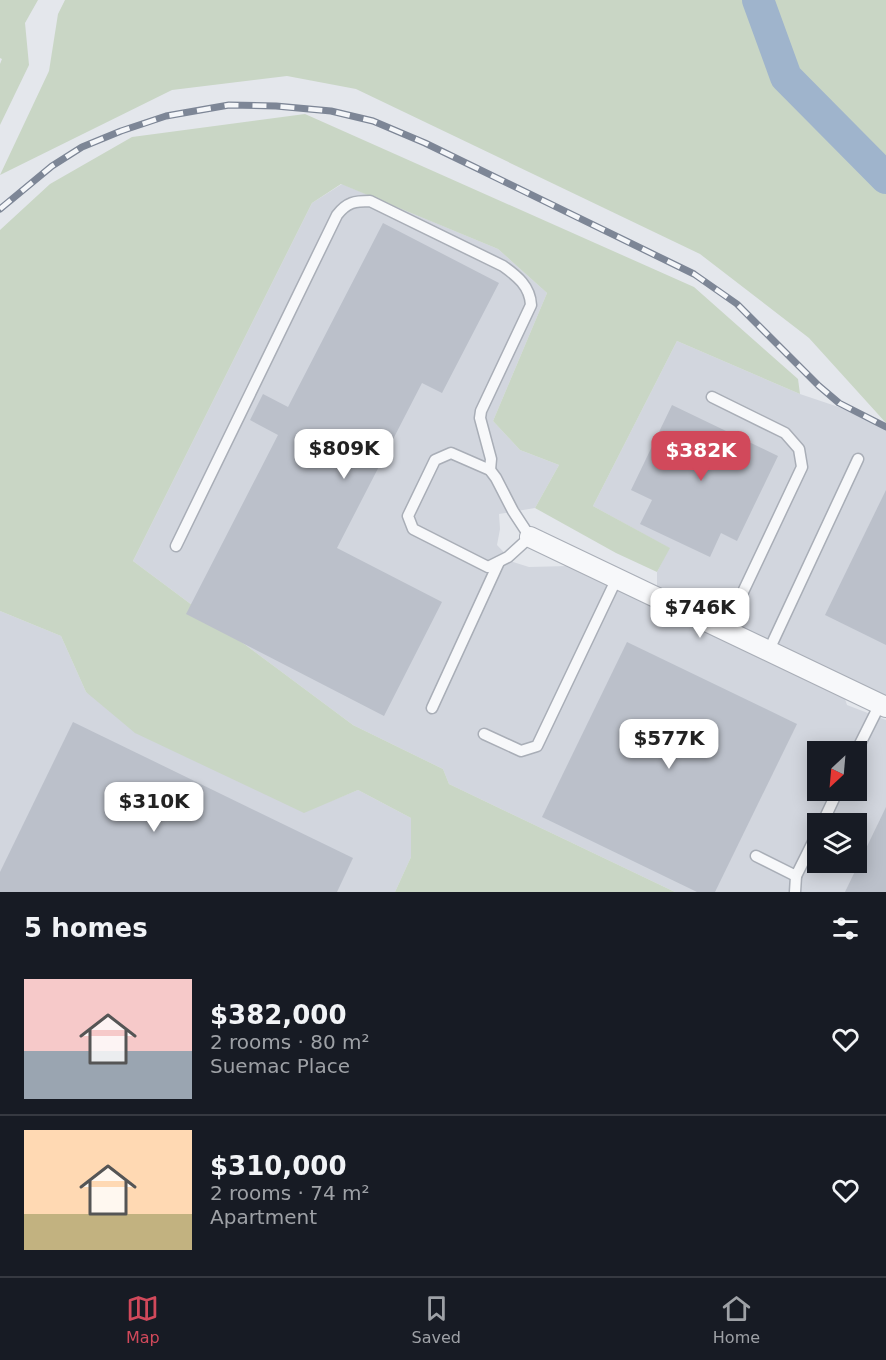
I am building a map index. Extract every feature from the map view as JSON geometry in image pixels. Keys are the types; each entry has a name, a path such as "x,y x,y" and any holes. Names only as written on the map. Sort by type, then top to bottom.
{"street":[{"path":"530,537 883,705"}],"lane":[{"path":"176,546 337,215 344,205 356,201 370,201 503,266 522,281 527,290 531,305 481,411 480,418 491,459 490,470"},
{"path":"712,397 785,433 799,449 802,467 725,630"},
{"path":"451,453 490,470 530,537 508,557 488,567 413,529 408,516 435,459 451,453"},
{"path":"769,650 858,459"},
{"path":"432,708 499,562"},
{"path":"484,734 521,751 537,746 617,578"},
{"path":"862,741 883,705"},
{"path":"795,892 796,876 807,854"},
{"path":"756,856 796,876"}],"shaded area":[{"path":"342,184 498,249 547,293 493,421 520,450 559,465 535,508 499,514 500,529 497,545 513,562 529,567 568,566 844,696 847,705 886,720 886,892 675,892 449,784 443,769 353,725 133,561 312,203"},
{"path":"677,341 800,394 886,423 886,696 657,586 657,572 669,548 593,506"},
{"path":"0,611 61,636 86,692 304,812 358,790 411,818 411,857 395,892 0,892"}],"green space":[{"path":"0,0 38,0 25,23 29,65 0,125 0,64 2,59 0,58"},
{"path":"65,0 886,0 886,423 809,338 700,254 356,89 287,76 172,90 0,175 49,71 58,14"},
{"path":"305,114 694,287 798,379 800,394 677,341 593,506 670,548 657,572 616,553 535,508 559,465 520,450 493,421 547,293 498,249 341,184 312,203 133,561 353,725 443,769 449,784 675,892 395,892 411,857 411,818 358,790 304,813 135,733 86,692 61,636 0,611 0,230 50,184 132,137"}],"building":[{"path":"383,223 499,283 442,393 422,383 337,548 442,602 384,716 186,614 278,435 250,420 263,394 288,407"},
{"path":"672,405 778,456 737,541 721,533 710,557 640,524 652,500 631,490"},
{"path":"886,490 886,645 825,615"},
{"path":"627,642 797,724 715,892 697,892 542,817"},
{"path":"73,722 353,858 337,892 0,892 0,872"},
{"path":"886,807 886,892 845,892 854,873 867,873 867,846"}],"waterway":[{"path":"758,0 786,77 886,178"}],"railway":[{"path":"0,209 52,166 82,147 166,116 229,105 276,106 331,111 373,121 425,143 694,274 737,304 839,403 886,427"}]}
